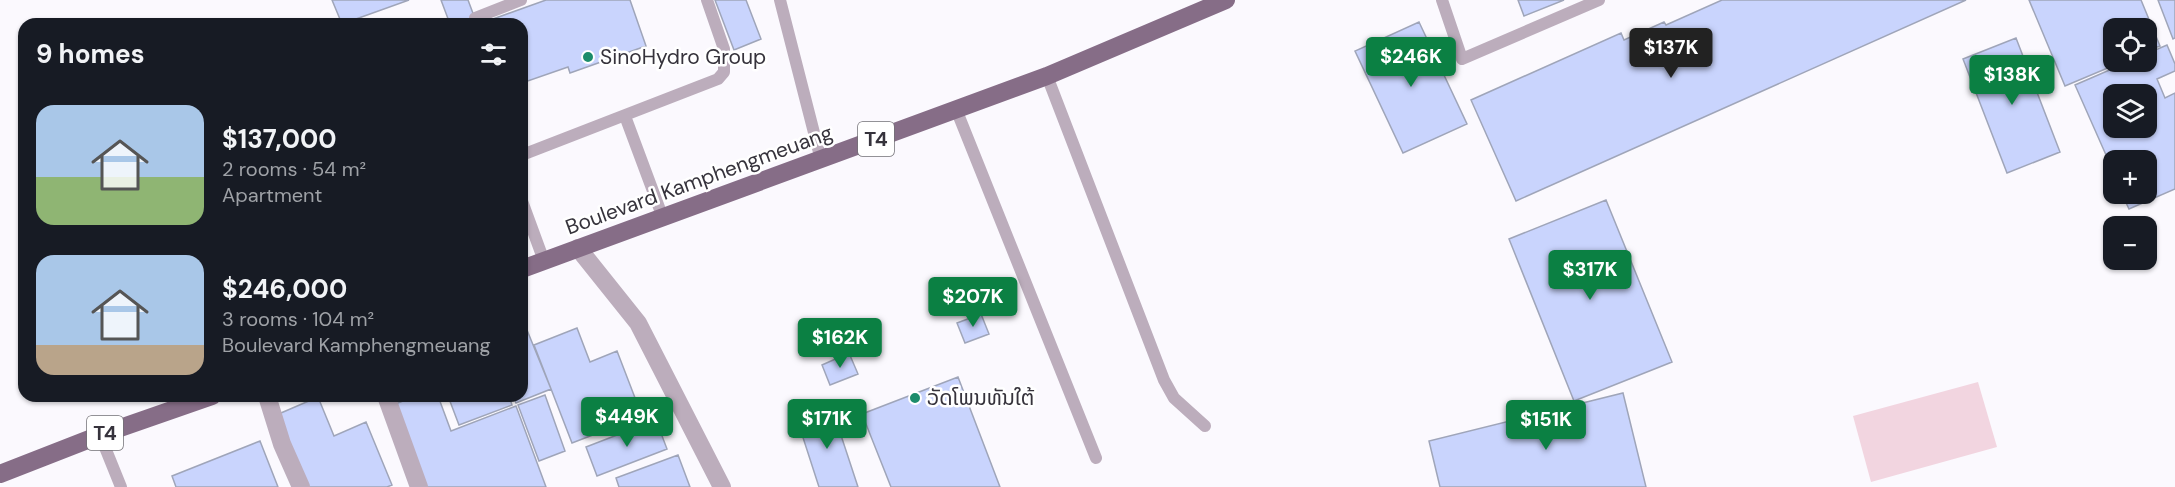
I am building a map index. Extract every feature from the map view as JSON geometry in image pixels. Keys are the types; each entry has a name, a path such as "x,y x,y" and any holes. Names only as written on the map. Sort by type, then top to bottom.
{"main road":[{"name":"Boulevard Kamphengmeuang","path":"528,267 1047,76 1226,0"},
{"name":"T4","path":"0,474 100,435 195,402"}],"street":[{"path":"578,248 638,323 722,487"},
{"path":"269,402 282,444 301,487"},
{"path":"388,402 418,487"}],"lane":[{"path":"475,18 521,0"},
{"path":"528,153 718,79 724,72 724,49 706,0"},
{"path":"780,0 821,160"},
{"path":"1442,0 1462,59 1599,0"},
{"path":"1047,76 1164,380 1174,398 1204,426"},
{"path":"956,109 1096,458"},
{"path":"625,116 663,218"},
{"path":"528,217 544,261"},
{"path":"100,435 121,487"}],"shaded area":[{"path":"1978,382 1997,447 1871,482 1853,416"}],"building":[{"path":"332,0 409,0 359,18 340,18"},
{"path":"441,0 468,0 475,18 448,18"},
{"path":"546,0 630,0 646,46 570,73 568,67 528,81 528,18 496,18"},
{"path":"715,0 746,0 761,39 734,50"},
{"path":"1518,0 1564,0 1524,16"},
{"path":"1722,0 1966,0 1516,201 1471,100 1621,33 1624,40 1664,22 1666,25"},
{"path":"2029,0 2141,0 2148,18 2103,18 2103,70 2065,86"},
{"path":"2158,0 2175,0 2175,38 2173,39"},
{"path":"1419,22 1467,124 1403,153 1355,51"},
{"path":"2016,38 2060,152 2007,173 1963,59"},
{"path":"2167,45 2175,64 2175,71 2157,79 2165,98 2175,93 2175,189 2157,197 2157,150 2104,150 2075,85 2105,72 2157,72 2157,49"},
{"path":"1606,200 1672,362 1574,401 1509,239"},
{"path":"2127,204 2140,204 2129,209"},
{"path":"981,314 989,334 965,343 957,323"},
{"path":"577,328 590,362 617,351 642,416 572,443 534,345"},
{"path":"528,332 551,389 528,398"},
{"path":"849,353 858,374 830,385 822,365"},
{"path":"958,377 1000,487 891,487 862,414"},
{"path":"1623,393 1646,487 1440,487 1429,441"},
{"path":"545,395 565,451 539,461 518,405"},
{"path":"306,402 320,402 334,436 366,422 392,485 387,487 304,487 274,416"},
{"path":"400,402 440,402 451,431 516,406 546,487 420,487 390,406"},
{"path":"450,402 511,402 512,405 459,425"},
{"path":"832,408 858,487 819,487 797,419"},
{"path":"656,420 667,449 597,476 586,447"},
{"path":"260,441 278,487 176,487 172,476"},
{"path":"678,455 690,487 619,487 616,478"}],"place":[{"name":"SinoHydro Group","path":"588,57"},
{"name":"ວັດໂພນທັນໃຕ້","path":"915,398"}]}
